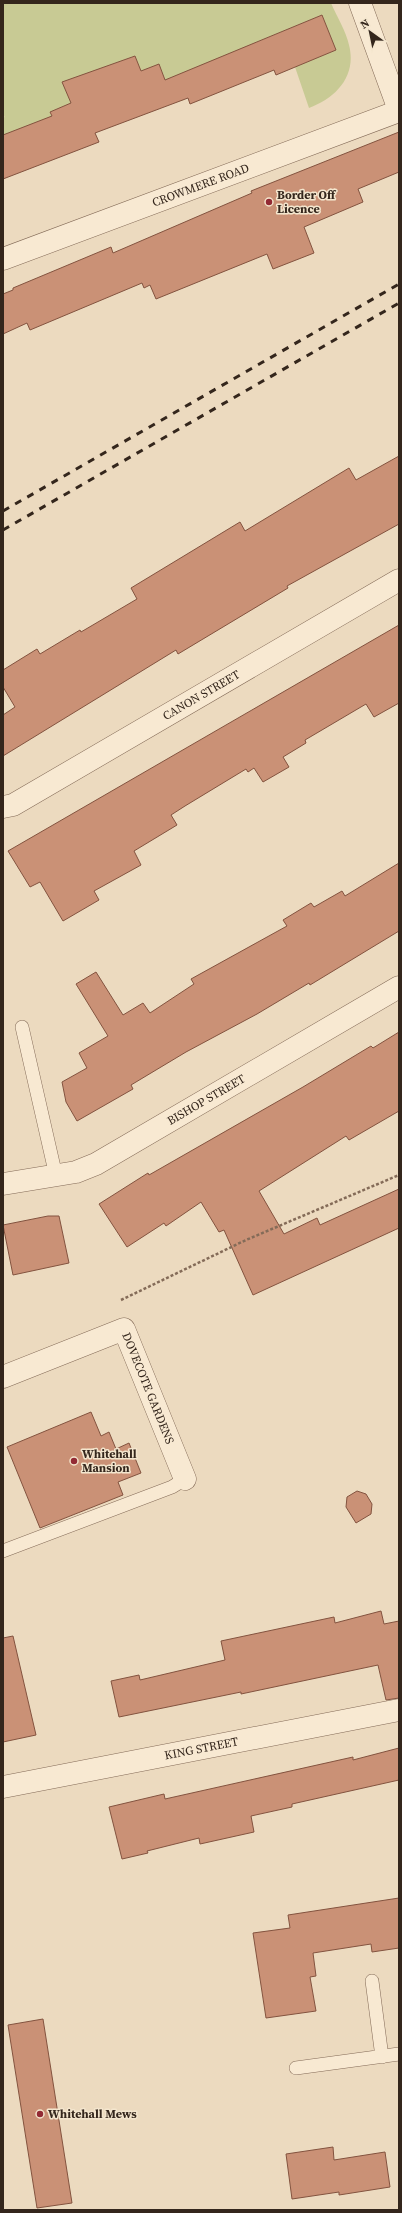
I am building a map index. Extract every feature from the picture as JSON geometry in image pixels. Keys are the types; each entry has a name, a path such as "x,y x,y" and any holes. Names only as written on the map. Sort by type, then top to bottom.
{"street":[{"path":"360,3 399,110"},
{"name":"CROWMERE ROAD","path":"3,259 399,110"},
{"name":"CANON STREET","path":"3,807 13,805 399,580"},
{"name":"BISHOP STREET","path":"3,1184 76,1172 96,1164 399,987"},
{"name":"DOVECOTE GARDENS","path":"3,1377 124,1329 185,1480"},
{"name":"KING STREET","path":"3,1787 399,1710"}],"lane":[{"path":"22,1027 56,1176"},
{"path":"3,1550 164,1490 185,1480"},
{"path":"372,1981 382,2057"},
{"path":"296,2068 399,2054"}],"path":[{"path":"114,1303 246,1240 399,1175"}],"green space":[{"path":"3,3 331,3 348,40 351,56 350,67 347,76 336,92 319,104 309,108 295,67 336,50 322,15 174,77 184,100 174,103 159,65 141,71 135,56 108,66 82,99 50,112 55,126 3,146 3,115 5,118 3,113"}],"building":[{"path":"322,15 336,50 276,75 274,70 190,104 188,98 95,133 99,142 3,179 3,135 52,116 50,112 71,103 62,82 135,56 141,71 159,64 165,80"},
{"path":"399,132 399,172 358,189 363,202 304,227 314,253 273,269 267,254 156,299 150,285 144,288 142,283 30,330 27,323 3,334 3,294 13,290 13,288 111,247 113,253 252,193 251,191"},
{"path":"399,456 399,524 287,586 288,588 178,654 176,650 3,756 3,715 15,707 3,687 3,670 37,649 40,654 137,599 131,588 240,522 245,531 349,468 356,480"},
{"path":"399,625 399,703 374,717 366,704 305,740 306,743 283,757 289,767 263,782 254,768 248,772 246,769 171,815 177,825 134,851 141,865 94,891 99,900 63,921 40,882 30,887 8,851"},
{"path":"399,863 399,931 310,985 309,983 257,1014 186,1052 131,1085 133,1089 77,1121 66,1102 62,1082 87,1068 79,1053 108,1036 76,984 96,972 123,1015 143,1003 150,1013 194,984 191,979 287,926 283,920 311,903 314,907 342,891 345,896"},
{"path":"399,1032 399,1111 349,1140 346,1136 259,1191 284,1234 317,1218 320,1225 399,1189 399,1228 253,1295 224,1230 219,1232 201,1202 166,1226 164,1223 127,1247 99,1204 148,1173 149,1175 303,1087 371,1046 373,1048"},
{"path":"48,1216 59,1216 69,1263 13,1275 3,1225"},
{"name":"Whitehall Mansion","path":"91,1412 101,1436 109,1432 116,1449 129,1443 141,1473 118,1482 123,1495 40,1528 7,1447"},
{"path":"357,1491 366,1494 372,1504 371,1514 356,1523 346,1507 347,1497"},
{"path":"381,1611 384,1624 399,1621 399,1698 386,1700 378,1665 241,1694 241,1692 119,1717 111,1681 139,1675 140,1680 225,1660 221,1641 334,1617 335,1623"},
{"path":"13,1636 36,1735 3,1742 3,1638"},
{"path":"399,1748 399,1780 292,1804 292,1807 251,1816 254,1832 200,1844 199,1838 122,1859 109,1807 164,1794 165,1799 353,1757 353,1760"},
{"path":"399,1898 399,1948 372,1952 371,1944 313,1953 316,1976 310,1977 316,2011 266,2018 253,1933 290,1928 288,1915"},
{"name":"Whitehall Mews","path":"43,2019 72,2203 37,2208 8,2025"},
{"path":"333,2147 334,2160 385,2152 390,2187 339,2195 339,2192 292,2199 286,2154"}],"railway":[{"path":"3,511 399,284"},
{"path":"3,530 399,303"}],"place":[{"name":"Border Off Licence","path":"269,202"},
{"name":"Whitehall Mansion","path":"74,1461"},
{"name":"Whitehall Mews","path":"40,2114"}]}
